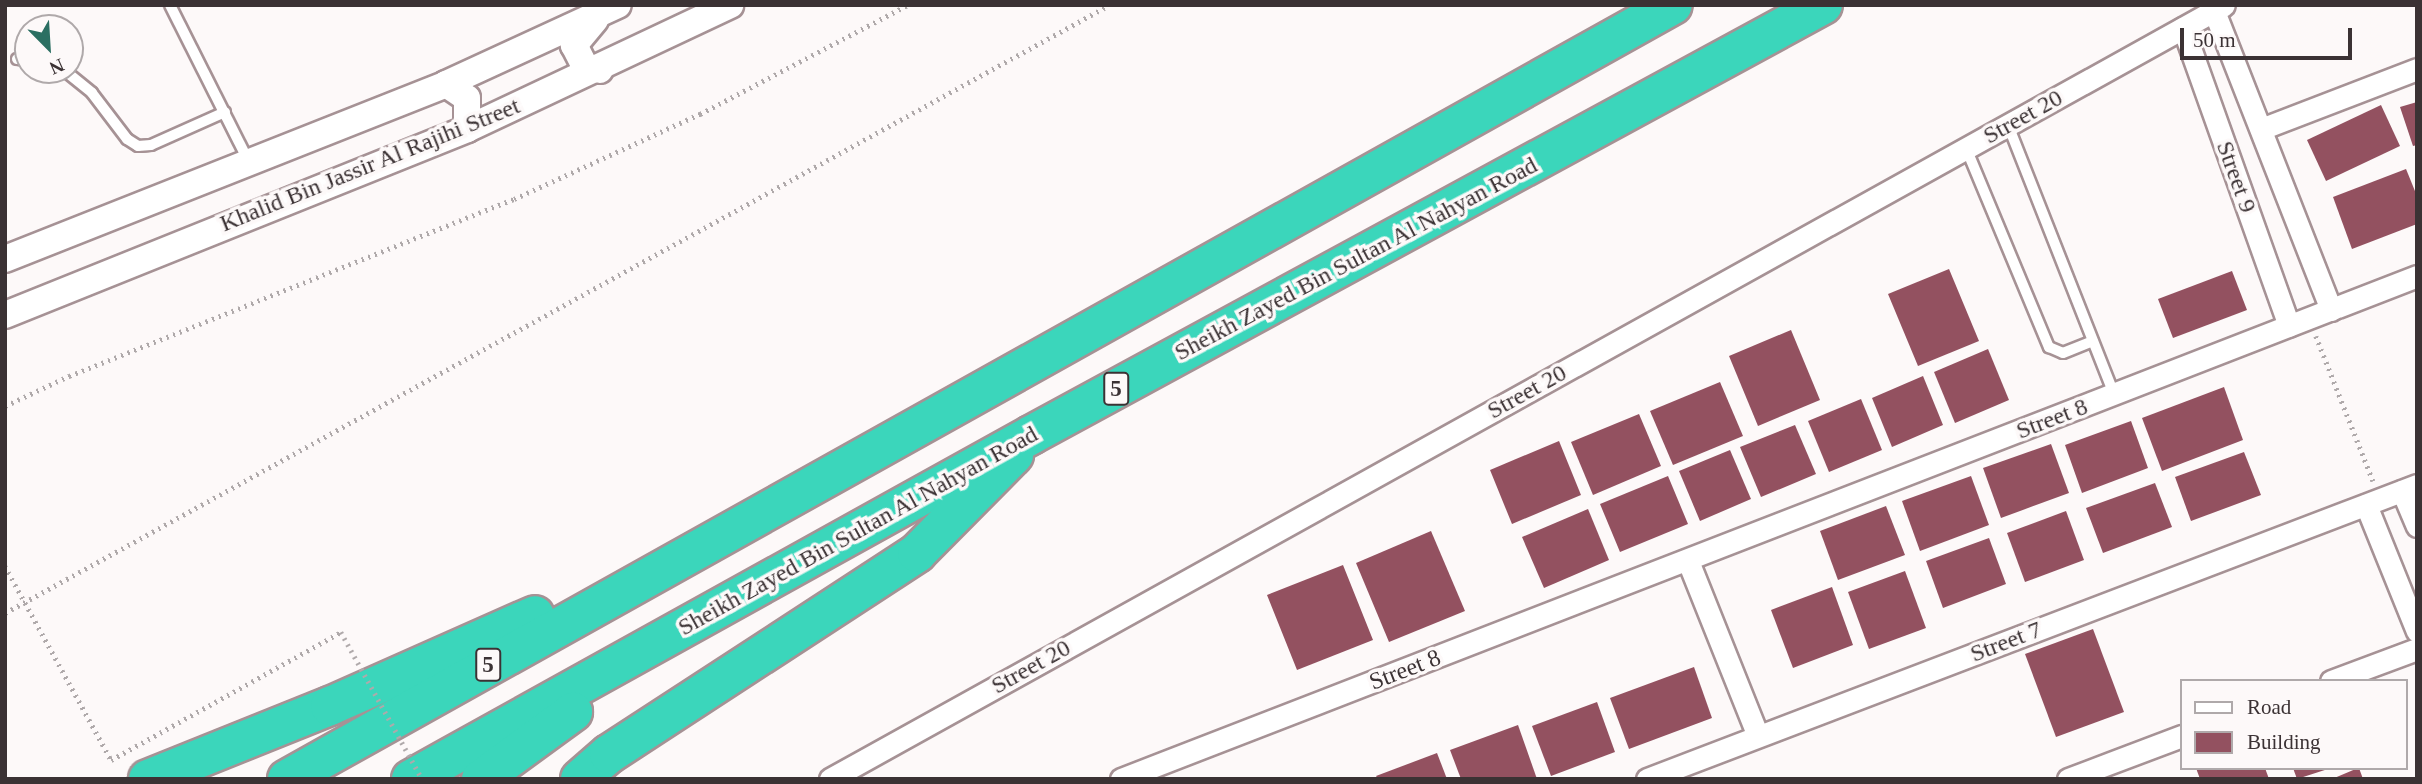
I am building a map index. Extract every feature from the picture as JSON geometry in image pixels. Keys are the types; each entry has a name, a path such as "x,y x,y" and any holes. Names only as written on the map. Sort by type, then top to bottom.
{"highway":[{"name":"5","path":"287,779 689,552 1673,5"},
{"name":"Sheikh Zayed Bin Sultan Al Nahyan Road","path":"411,779 1031,435 1823,5"},
{"path":"580,779 609,754 916,553 966,508 1031,435"},
{"path":"148,779 689,552"},
{"path":"481,779 719,607"}],"street":[{"name":"Khalid Bin Jassir Al Rajihi Street","path":"5,315 467,129 600,70 730,5"},
{"name":"Street 20","path":"830,779 2219,8"},
{"name":"Street 9","path":"2219,8 2260,129 2331,310"},
{"name":"Khalid Bin Jassir Al Rajihi Street","path":"5,259 446,84 610,9"},
{"path":"600,70 585,67 575,45 610,9"},
{"name":"Street 9","path":"2183,28 2299,322"},
{"name":"Street 9","path":"2260,129 2417,69"},
{"path":"446,84 467,97 467,129"},
{"name":"Street 8","path":"1121,779 2417,276"},
{"name":"Street 7","path":"1647,779 2409,488 2417,526"},
{"path":"2373,502 2417,631"},
{"path":"1688,561 1758,736"},
{"path":"2336,679 2417,649"},
{"path":"2068,779 2180,737"}],"lane":[{"path":"170,5 249,162"},
{"path":"81,84 92,93 127,139 138,146 151,145 225,112"},
{"path":"2008,125 2115,394"},
{"path":"1966,148 2049,347 2063,353 2093,341"}],"path":[{"path":"5,406 69,376 514,199 700,114 908,5"},
{"path":"5,613 1109,5"},
{"path":"2299,322 2373,502"},
{"path":"5,566 111,760 341,632 422,779"}],"building":[{"path":"2417,102 2417,145 2413,146 2400,107"},
{"path":"2381,105 2400,146 2326,181 2307,140"},
{"path":"2406,169 2417,196 2417,224 2352,249 2333,197"},
{"path":"1949,269 1979,341 1918,366 1888,294"},
{"path":"2232,271 2247,310 2173,338 2158,299"},
{"path":"1791,330 1820,400 1758,426 1729,356"},
{"path":"1988,349 2009,400 1955,423 1934,372"},
{"path":"1923,376 1943,425 1892,447 1872,398"},
{"path":"1720,382 1743,436 1673,465 1650,411"},
{"path":"2224,387 2243,440 2162,471 2142,418"},
{"path":"1861,399 1882,450 1829,472 1808,421"},
{"path":"1639,414 1661,466 1593,495 1571,442"},
{"path":"2131,421 2148,468 2082,493 2065,445"},
{"path":"1795,425 1816,474 1761,497 1740,447"},
{"path":"1559,441 1581,495 1512,524 1490,470"},
{"path":"2051,444 2069,493 2001,518 1983,468"},
{"path":"1730,450 1751,499 1700,521 1679,471"},
{"path":"2244,452 2261,495 2191,521 2175,477"},
{"path":"1668,476 1688,524 1620,552 1600,504"},
{"path":"1971,476 1989,525 1920,551 1902,501"},
{"path":"2155,483 2172,527 2103,553 2086,508"},
{"path":"1886,506 1905,555 1838,580 1820,531"},
{"path":"1588,509 1609,560 1544,588 1522,537"},
{"path":"2066,511 2084,560 2025,582 2007,533"},
{"path":"1431,531 1465,611 1389,642 1356,563"},
{"path":"1989,538 2006,584 1943,608 1926,561"},
{"path":"1343,565 1373,640 1297,670 1267,595"},
{"path":"1905,571 1926,628 1869,649 1848,592"},
{"path":"1832,587 1853,645 1793,668 1771,610"},
{"path":"2093,629 2124,712 2056,737 2025,654"},
{"path":"1694,667 1712,718 1629,749 1610,698"},
{"path":"1597,702 1615,752 1551,776 1532,726"},
{"path":"1518,725 1537,779 1461,779 1450,750"},
{"path":"1437,753 1447,779 1378,779 1376,776"},
{"path":"2197,770 2266,770 2269,779 2200,779"},
{"path":"2294,770 2325,770 2297,779"},
{"path":"2360,770 2363,779 2332,779"}]}
